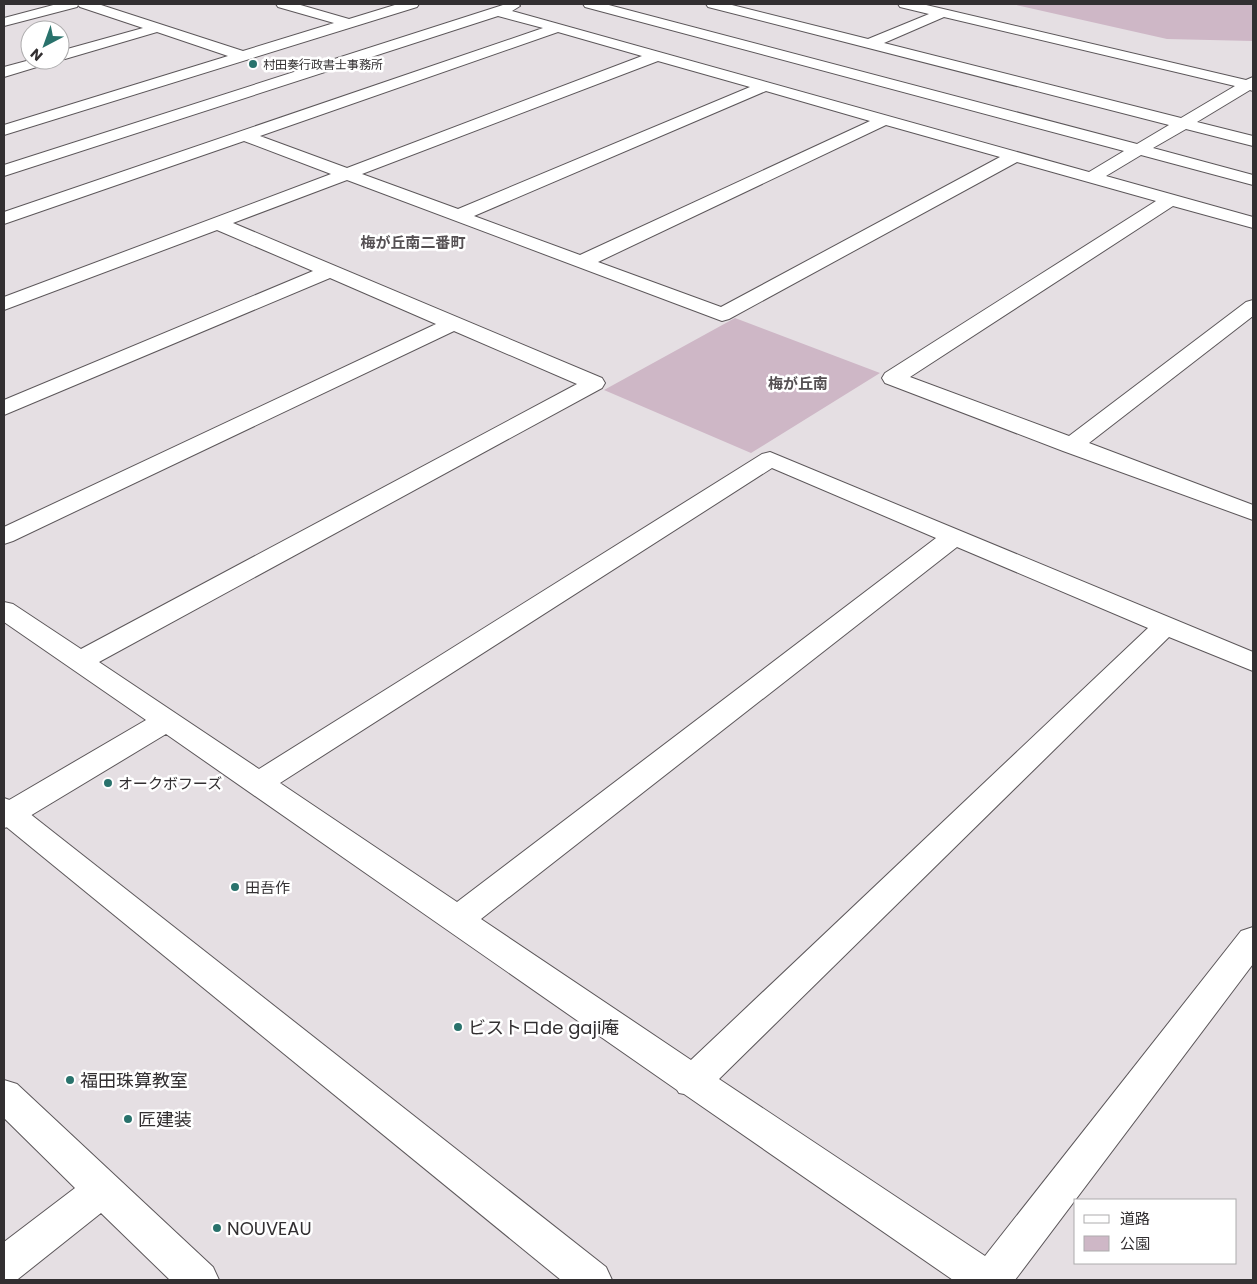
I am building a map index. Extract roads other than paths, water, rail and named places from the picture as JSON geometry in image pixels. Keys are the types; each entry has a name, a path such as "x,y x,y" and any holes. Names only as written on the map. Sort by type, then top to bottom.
{"street":[{"path":"4,22 72,4"},
{"path":"85,4 243,56"},
{"path":"283,4 348,23"},
{"path":"4,130 412,4"},
{"path":"4,171 181,112 520,4"},
{"path":"590,4 1253,180"},
{"path":"905,4 1252,84"},
{"path":"709,5 1253,141"},
{"path":"497,11 1253,223"},
{"path":"660,22 686,13"},
{"path":"869,44 943,13"},
{"path":"70,53 157,28"},
{"path":"4,218 557,28"},
{"path":"9,297 217,223 657,56"},
{"path":"4,72 20,67"},
{"path":"1091,178 1252,84"},
{"path":"458,216 766,86"},
{"path":"128,92 181,112"},
{"path":"581,262 884,120"},
{"path":"243,135 722,315 1015,156"},
{"path":"1172,200 893,378 1253,513"},
{"path":"80,662 594,383 217,223"},
{"path":"4,408 329,271"},
{"path":"1071,446 1253,306"},
{"path":"4,536 452,324"},
{"path":"259,783 770,459 1253,662"},
{"path":"458,919 955,536"},
{"path":"4,610 458,919 692,1082 986,1280"},
{"path":"692,1082 1166,625"},
{"path":"167,720 6,813 592,1280"},
{"path":"991,1280 1253,940"},
{"path":"4,1095 198,1280"},
{"path":"4,1266 104,1189"}],"place":[{"name":"村田奏行政書士事務所","path":"253,64"},
{"name":"オークボフーズ","path":"108,783"},
{"name":"田吾作","path":"235,887"},
{"name":"ビストロde gaji庵","path":"458,1027"},
{"name":"福田珠算教室","path":"70,1080"},
{"name":"匠建装","path":"128,1119"},
{"name":"NOUVEAU","path":"217,1228"}],"district":[{"name":"梅が丘南二番町","path":"413,242"},
{"name":"梅が丘南","path":"798,383"}]}
